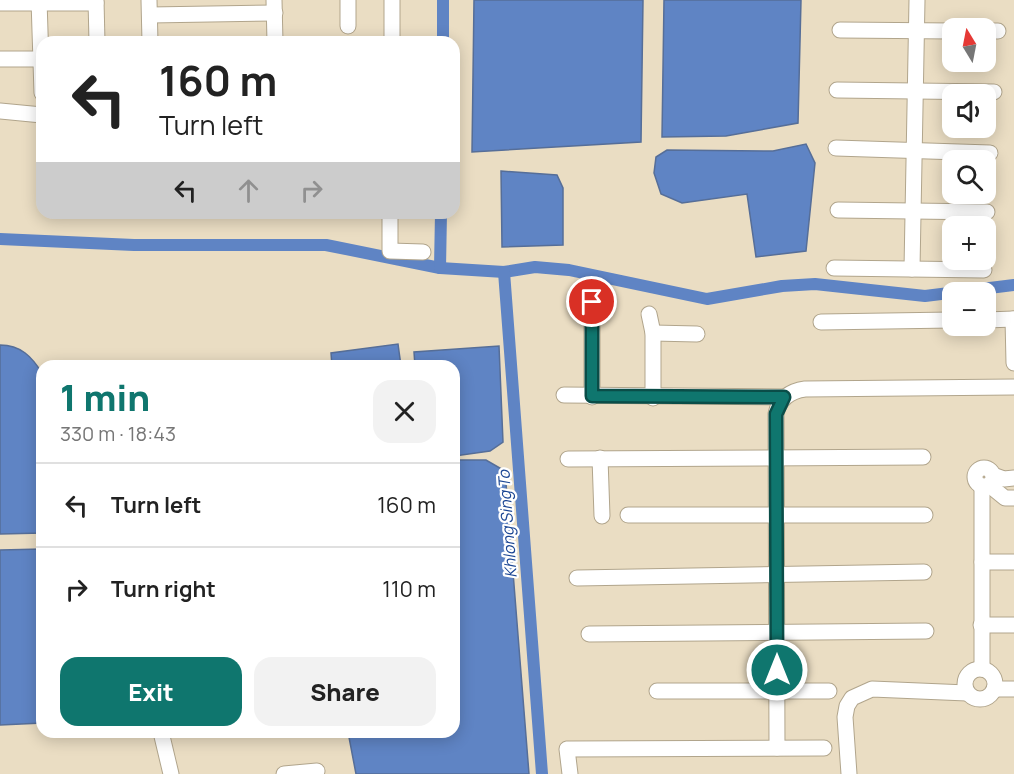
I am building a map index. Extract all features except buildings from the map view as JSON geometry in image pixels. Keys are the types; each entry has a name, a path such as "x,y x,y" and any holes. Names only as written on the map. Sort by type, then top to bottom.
{"street":[{"path":"348,0 348,26"},
{"path":"392,0 392,36"},
{"path":"912,269 917,0"},
{"path":"39,1 40,36"},
{"path":"0,3 96,1 97,36"},
{"path":"150,36 150,7 274,7 275,36"},
{"path":"840,30 942,31"},
{"path":"0,59 36,59"},
{"path":"837,90 942,91"},
{"path":"0,111 36,114"},
{"path":"836,148 942,152"},
{"path":"838,210 987,212"},
{"path":"390,219 390,251 423,252"},
{"path":"834,268 942,269"},
{"path":"592,302 592,396"},
{"path":"649,314 653,333 652,398"},
{"path":"996,320 1013,319 1014,363"},
{"path":"820,322 942,320"},
{"path":"653,333 697,334"},
{"path":"564,395 652,398 784,397 806,389 1014,387"},
{"path":"777,748 776,414 784,397"},
{"path":"568,459 776,456 922,457"},
{"path":"600,458 602,516"},
{"path":"988,482 1014,477"},
{"path":"988,482 1005,498 1014,498"},
{"path":"982,669 982,562 988,482"},
{"path":"627,515 925,515"},
{"path":"982,562 1014,562"},
{"path":"577,578 924,572"},
{"path":"981,625 1014,625"},
{"path":"589,634 926,631"},
{"path":"849,774 845,717 846,706 852,698 872,689 967,693 979,699 989,696 994,689 994,677 982,669"},
{"path":"967,693 964,683 968,674 982,669"},
{"path":"994,689 1014,689"},
{"path":"657,691 829,691"},
{"path":"162,738 171,774"},
{"path":"570,774 567,749 824,748"},
{"path":"284,774 317,771"}],"water":[{"path":"474,0 643,0 641,142 472,152"},
{"path":"664,0 801,0 798,123 726,136 662,137"},
{"path":"806,144 815,163 806,251 756,257 747,194 682,203 661,194 654,173 656,157 667,150 773,151"},
{"path":"501,171 557,175 563,188 563,245 502,247"},
{"path":"398,344 400,360 332,360 331,353"},
{"path":"0,345 20,350 36,365 36,533 0,534"},
{"path":"499,346 503,442 490,451 460,455 460,360 415,360 414,352"},
{"path":"460,460 486,460 505,471 529,774 356,774 349,738 460,738"},
{"path":"36,549 36,723 0,725 0,550"}],"waterway":[{"path":"443,0 443,36"},
{"path":"440,268 441,219"},
{"path":"0,239 134,245 326,245 440,268 504,272 535,267 569,270 707,299 782,286 815,284 925,296 1014,285"},
{"name":"Khlong Sing To","path":"504,272 542,774"}],"route":[{"path":"592,302 592,396 784,397 778,405 776,414 777,670"}]}
